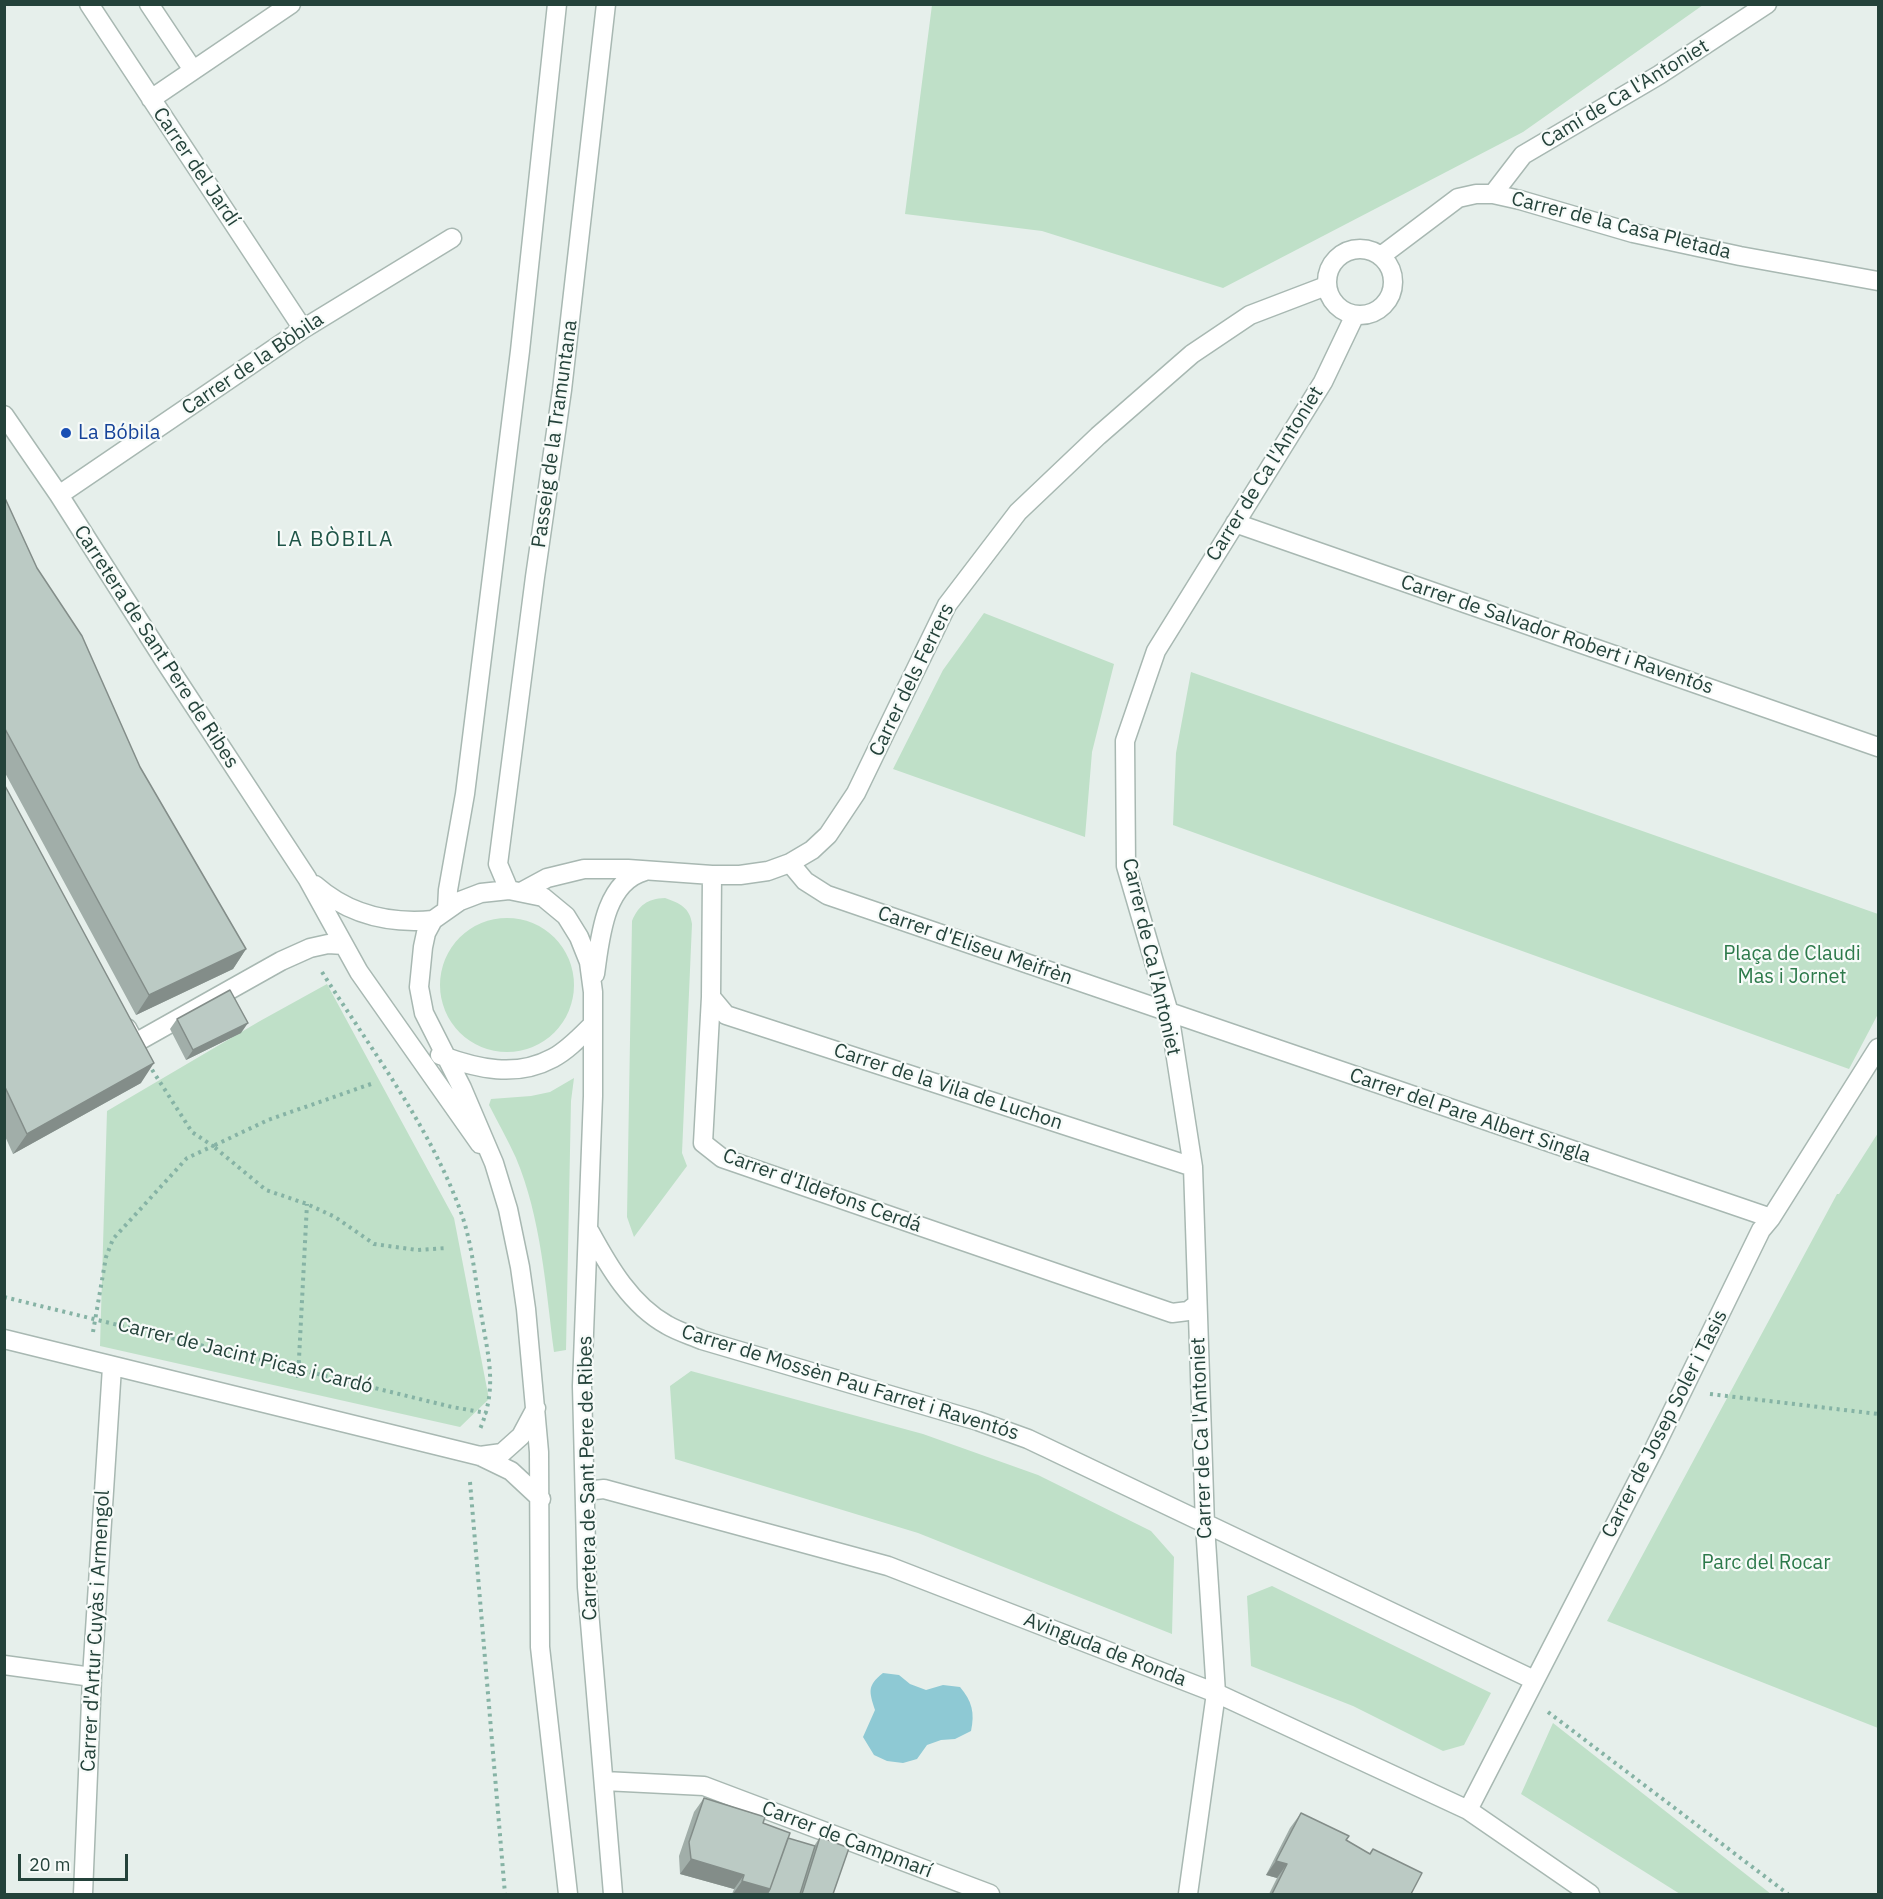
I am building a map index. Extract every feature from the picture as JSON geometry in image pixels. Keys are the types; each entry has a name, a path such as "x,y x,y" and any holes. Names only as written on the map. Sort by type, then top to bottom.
{"street":[{"name":"Carrer del Jardí","path":"89,4 303,329"},
{"path":"149,4 193,70"},
{"path":"151,99 291,4"},
{"path":"440,915 448,890 465,794 520,351 557,4"},
{"name":"Passeig de la Tramuntana","path":"516,890 498,864 562,390 606,4"},
{"name":"Camí de Ca l'Antoniet","path":"1493,194 1523,155 1659,75 1767,4"},
{"name":"Carrer de la Casa Pletada","path":"1381,256 1458,198 1476,194 1493,194 1633,233 1751,258 1878,281"},
{"name":"Carrer de la Bòbila","path":"59,495 303,329 452,238"},
{"path":"1360,248 1371,250 1381,256 1389,264 1394,285 1385,304 1366,315 1355,315 1347,313 1332,302 1326,286 1327,274 1331,263 1339,255 1349,249 1360,248"},
{"name":"Carrer dels Ferrers","path":"516,890 547,878 584,870 609,868 740,875 768,871 790,863 812,850 828,835 856,793 947,605 1018,512 1098,436 1192,354 1250,315 1326,286"},
{"name":"Carrer de Ca l'Antoniet","path":"1188,1894 1216,1693 1205,1525 1192,1167 1169,1013 1126,866 1125,741 1156,651 1323,382 1355,315"},
{"name":"Carretera de Sant Pere de Ribes","path":"4,415 59,495 307,878 359,972 494,1162"},
{"name":"Carrer de Salvador Robert i Raventós","path":"1235,523 1878,747"},
{"name":"Carrer d'Eliseu Meifrèn","path":"790,863 806,881 827,895 1169,1013"},
{"path":"408,1043 447,1058 487,1069 508,1071 528,1068 554,1058 593,1024 593,992 601,929 624,880 646,870"},
{"name":"Carrer d'Ildefons Cerdá","path":"712,875 711,997 703,1143 722,1158 1172,1313 1188,1311 1197,1304"},
{"name":"Carretera de Sant Pere de Ribes","path":"307,878 331,899 354,910 390,920 410,922 440,915"},
{"path":"447,1058 424,1013 419,987 426,933 440,915 460,901 481,893 516,890 543,897 566,916 579,937 589,962 593,992"},
{"path":"118,1012 135,1043 281,961 310,948 328,944 344,945"},
{"name":"Carrer de la Vila de Luchon","path":"711,997 726,1014 1192,1167"},
{"name":"Carrer del Pare Albert Singla","path":"1169,1013 1771,1218"},
{"name":"Carretera de Sant Pere de Ribes","path":"593,1024 590,1232 582,1386 587,1587 613,1894"},
{"name":"Carrer de Josep Soler i Tasis","path":"1468,1810 1654,1449 1761,1230 1771,1218 1878,1048"},
{"name":"Carretera de Sant Pere de Ribes","path":"447,1058 494,1162 508,1209 520,1267 536,1408 540,1499 540,1647 568,1894"},
{"name":"Carrer de Mossèn Pau Farret i Raventós","path":"590,1232 606,1262 621,1282 641,1306 667,1325 702,1340 967,1418 1028,1439 1530,1688"},
{"name":"Carrer de Jacint Picas i Cardó","path":"4,1339 475,1455 511,1471 540,1499"},
{"name":"Carrer d'Artur Cuyàs i Armengol","path":"83,1894 92,1677 112,1367"},
{"path":"475,1455 502,1453 521,1436 536,1408"},
{"name":"Avinguda de Ronda","path":"585,1491 604,1489 888,1566 1216,1693 1468,1810 1590,1894"},
{"path":"4,1665 92,1677"},
{"name":"Carrer de Campmarí","path":"604,1781 704,1786 990,1894"}],"path":[{"path":"320,969 421,1126 443,1167 460,1209 468,1239 492,1375 487,1413 475,1455 505,1894"},
{"path":"135,1043 192,1132 213,1146 266,1190 307,1204 335,1217 374,1244 417,1250 446,1248"},
{"path":"83,1359 96,1320 106,1257 113,1239 187,1158 268,1120 371,1084"},
{"path":"298,1378 307,1204"},
{"name":"Carrer de Jacint Picas i Cardó","path":"4,1297 452,1407 487,1413"},
{"path":"1683,1390 1878,1414"},
{"path":"1530,1688 1788,1894"}],"green space":[{"path":"932,4 1703,5 1523,132 1223,288 1042,231 905,214"},
{"path":"984,613 1114,664 1092,752 1085,837 893,769 943,670"},
{"name":"Plaça de Claudi Mas i Jornet","path":"1191,672 1878,914 1878,1014 1849,1069 1173,825 1176,753"},
{"path":"665,898 687,910 692,924 682,1153 687,1166 634,1237 627,1217 632,921 644,904"},
{"path":"507,918 533,923 555,937 569,959 574,985 569,1011 555,1033 533,1047 507,1052 481,1047 459,1033 445,1011 440,985 445,959 459,937 481,923"},
{"path":"327,984 454,1218 489,1399 460,1427 100,1346 107,1111"},
{"path":"574,1078 571,1101 566,1350 554,1352 545,1278 531,1204 516,1158 489,1105 491,1099 550,1092"},
{"name":"Parc del Rocar","path":"1878,1133 1878,1728 1607,1621 1837,1194"},
{"path":"691,1371 923,1434 1038,1475 1151,1531 1174,1557 1172,1634 918,1533 675,1459 670,1386"},
{"path":"1272,1586 1491,1693 1464,1745 1443,1751 1353,1706 1251,1666 1247,1596"},
{"path":"1553,1723 1771,1894 1680,1894 1521,1794"}],"water":[{"path":"883,1673 899,1675 910,1684 926,1690 943,1685 960,1687 972,1708 971,1731 955,1739 941,1740 927,1745 917,1759 903,1763 887,1761 874,1755 863,1737 875,1710 871,1693 872,1685"}],"building":[{"path":"4,496 37,568 82,636 140,767 246,949 149,995 4,727"},
{"path":"4,784 154,1063 27,1134 4,1085"},
{"path":"230,990 248,1023 193,1050 177,1019"},
{"path":"704,1798 765,1817 763,1823 790,1833 770,1889 742,1881 744,1875 691,1859 689,1842"},
{"path":"1301,1813 1349,1836 1346,1840 1370,1854 1373,1849 1422,1873 1411,1894 1272,1894 1287,1864 1276,1861"},
{"path":"820,1837 849,1848 833,1894 802,1894"},
{"path":"788,1838 815,1846 800,1894 767,1894 770,1889"}],"place":[{"name":"La Bóbila","path":"66,433"}],"district":[{"name":"LA BÒBILA","path":"335,540"}]}
